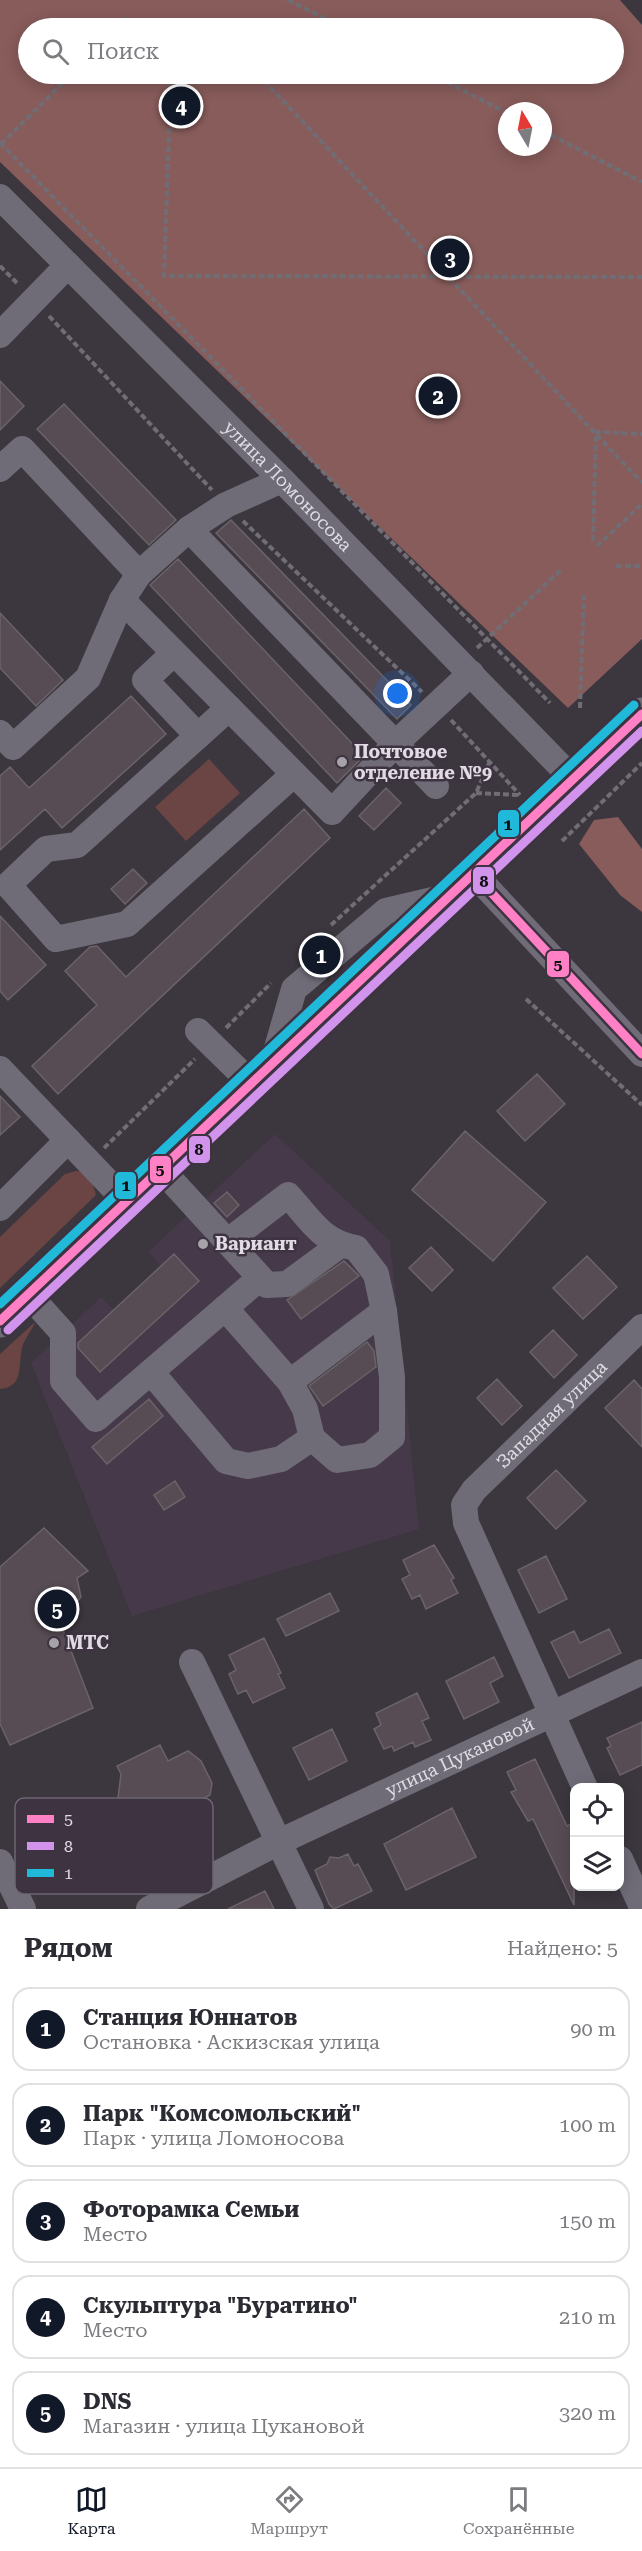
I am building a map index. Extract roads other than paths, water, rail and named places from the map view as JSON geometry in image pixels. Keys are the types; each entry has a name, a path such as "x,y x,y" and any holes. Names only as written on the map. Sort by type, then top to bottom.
{"main road":[{"path":"0,1321 642,714"}],"street":[{"name":"улица Ломоносова","path":"0,197 282,480 573,779"},
{"path":"0,335 68,265"},
{"path":"0,469 21,449 139,574"},
{"path":"0,733 13,747 88,678 122,600 139,574 189,529 226,505 282,480"},
{"path":"189,529 436,786"},
{"path":"122,600 332,812 396,743 437,706 466,668"},
{"path":"174,653 145,680 198,736"},
{"path":"229,708 76,845 46,849 8,885 56,939 127,924 294,774"},
{"path":"474,874 642,1054"},
{"path":"204,1037 262,1073"},
{"path":"0,1069 126,1201"},
{"path":"0,1208 68,1140"},
{"path":"160,1168 267,1285 287,1284 340,1245"},
{"path":"225,1308 290,1382 305,1409 312,1438 337,1460 370,1455 392,1437 392,1377 384,1311 376,1274 356,1248 340,1245 328,1239 288,1194 227,1242"},
{"path":"28,1294 63,1333 63,1381 96,1419 260,1278"},
{"path":"290,1382 384,1311"},
{"name":"Западная улица","path":"551,1715 466,1523 464,1505 474,1490 642,1327"},
{"path":"151,1372 226,1461 248,1466 281,1460 312,1438"},
{"path":"192,1662 311,1909"},
{"name":"улица Цукановой","path":"213,1876 279,1842 642,1672"},
{"path":"551,1715 583,1783"},
{"path":"0,1862 15,1893"},
{"path":"624,1868 642,1907"},
{"path":"16,1894 23,1909"},
{"name":"улица Цукановой","path":"149,1909 178,1894"}],"place":[{"name":"Скульптура \"Буратино\"","path":"181,106"},
{"name":"Фоторамка Семьи","path":"450,258"},
{"name":"Парк \"Комсомольский\"","path":"438,396"},
{"name":"Почтовое отделение №9","path":"342,762"},
{"name":"Станция Юннатов","path":"321,955"},
{"name":"Вариант","path":"203,1244"},
{"name":"DNS","path":"57,1609"},
{"name":"МТС","path":"54,1643"}]}
